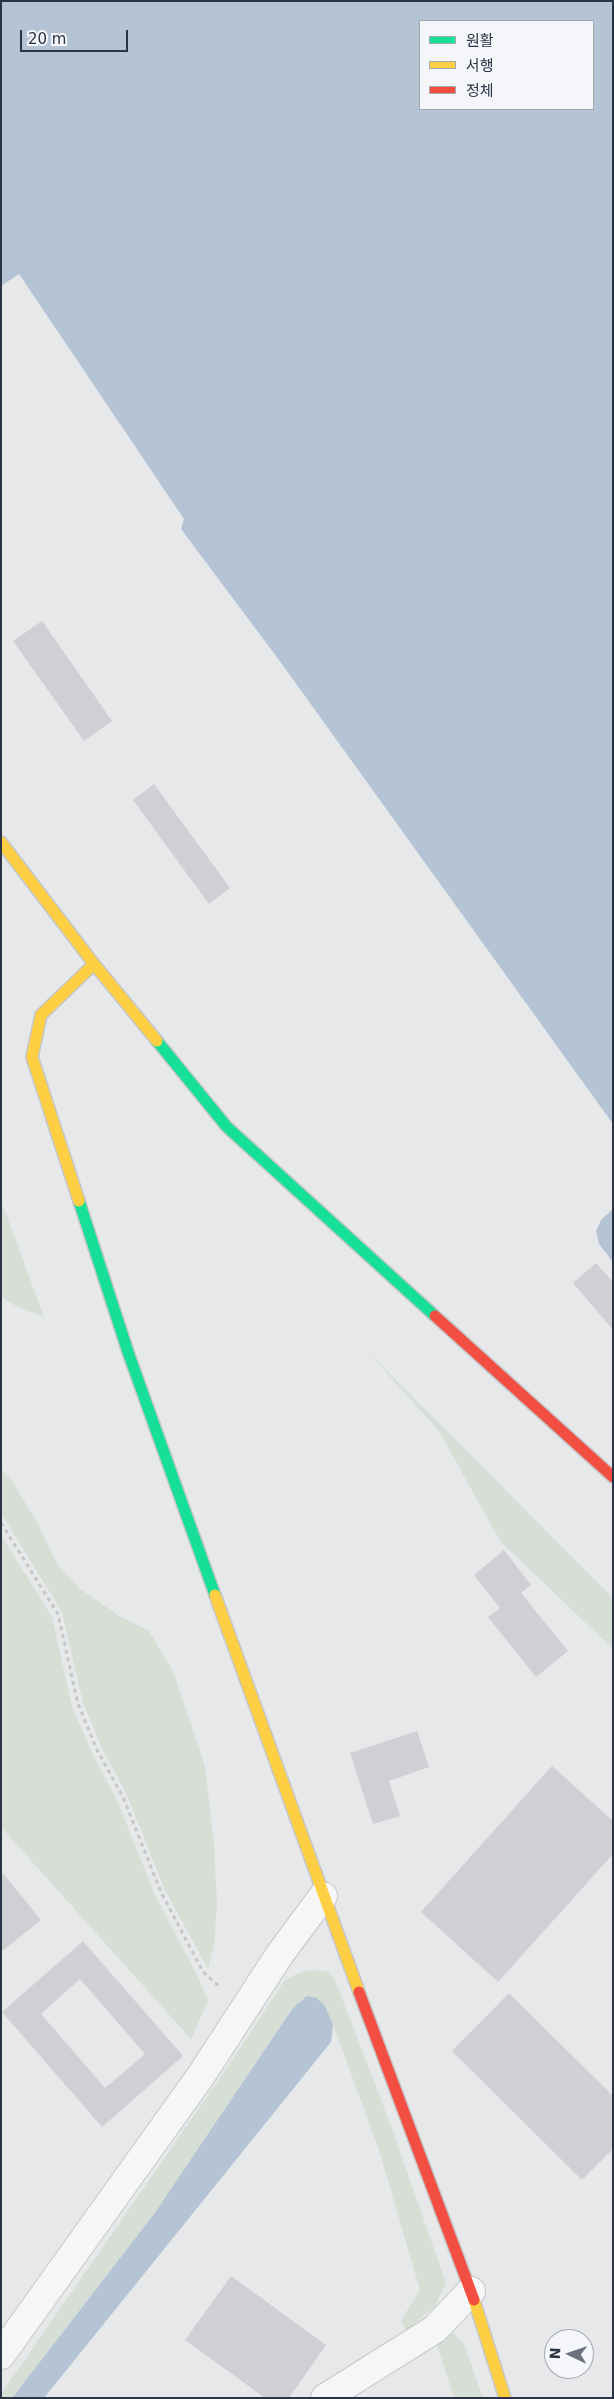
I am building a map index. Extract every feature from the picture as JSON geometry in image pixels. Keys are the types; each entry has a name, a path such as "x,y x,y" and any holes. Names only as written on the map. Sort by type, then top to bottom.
{"main road":[{"path":"1,842 94,964 227,1127 613,1477"},
{"path":"94,964 41,1015 32,1056 128,1352 323,1896 471,2291 505,2398"}],"street":[{"path":"1,2355 200,2076 280,1954 323,1896"},
{"path":"325,2398 435,2329 471,2291"}],"path":[{"path":"1,1523 58,1614 78,1704 97,1750 123,1797 161,1892 203,1972 245,2008"}],"shaded area":[{"path":"1,1203 44,1317 14,1305 1,1296"},
{"path":"366,1350 613,1598 613,1649 500,1541 439,1431"},
{"path":"1,1469 11,1480 36,1520 57,1564 80,1589 121,1617 149,1631 173,1671 205,1766 214,1844 217,1905 214,1945 208,1969 165,1890 127,1795 102,1748 83,1703 62,1612 1,1513"},
{"path":"1,1535 52,1617 72,1706 92,1753 117,1800 155,1895 198,1977 208,2001 191,2039 1,1827"},
{"path":"304,1971 329,1972 335,1980 390,2123 446,2283 435,2306 406,2331 401,2320 420,2290 379,2150 325,2006 307,1996 293,2009 154,2214 12,2398 1,2398 1,2394 235,2056 284,1981"},
{"path":"454,2333 464,2344 483,2398 454,2398 436,2342"}],"water":[{"path":"1,1 613,1 613,1124 279,660 181,529 184,519 19,274 1,286"},
{"path":"613,1209 613,1262 599,1244 596,1231 601,1220"},
{"path":"307,1996 317,1998 325,2006 333,2024 331,2042 44,2398 12,2398 154,2214 293,2008"}],"building":[{"path":"42,621 112,721 84,741 13,641"},
{"path":"154,784 230,888 209,904 133,800"},
{"path":"596,1263 613,1282 613,1330 573,1283"},
{"path":"504,1550 531,1585 521,1593 568,1651 536,1677 488,1617 500,1608 474,1575"},
{"path":"417,1731 429,1767 389,1781 400,1816 373,1824 350,1753"},
{"path":"552,1766 613,1821 613,1854 498,1982 421,1912"},
{"path":"1,1871 41,1920 1,1952"},
{"path":"83,1941 183,2056 102,2127 2,2012","holes":["80,1979 145,2054 105,2088 41,2014"]},
{"path":"509,1993 613,2096 613,2149 582,2180 452,2051"},
{"path":"231,2276 326,2345 289,2398 265,2398 185,2340"}],"traffic: fast":[{"path":"157,1041 227,1127 435,1316"},
{"path":"79,1201 128,1352 215,1595"}],"traffic: slow":[{"path":"1,842 94,964 157,1041"},
{"path":"79,1201 32,1057 41,1015 94,964"},
{"path":"215,1595 359,1992"},
{"path":"474,2300 505,2398"}],"traffic: jam":[{"path":"435,1316 613,1477"},
{"path":"359,1992 474,2300"}]}
